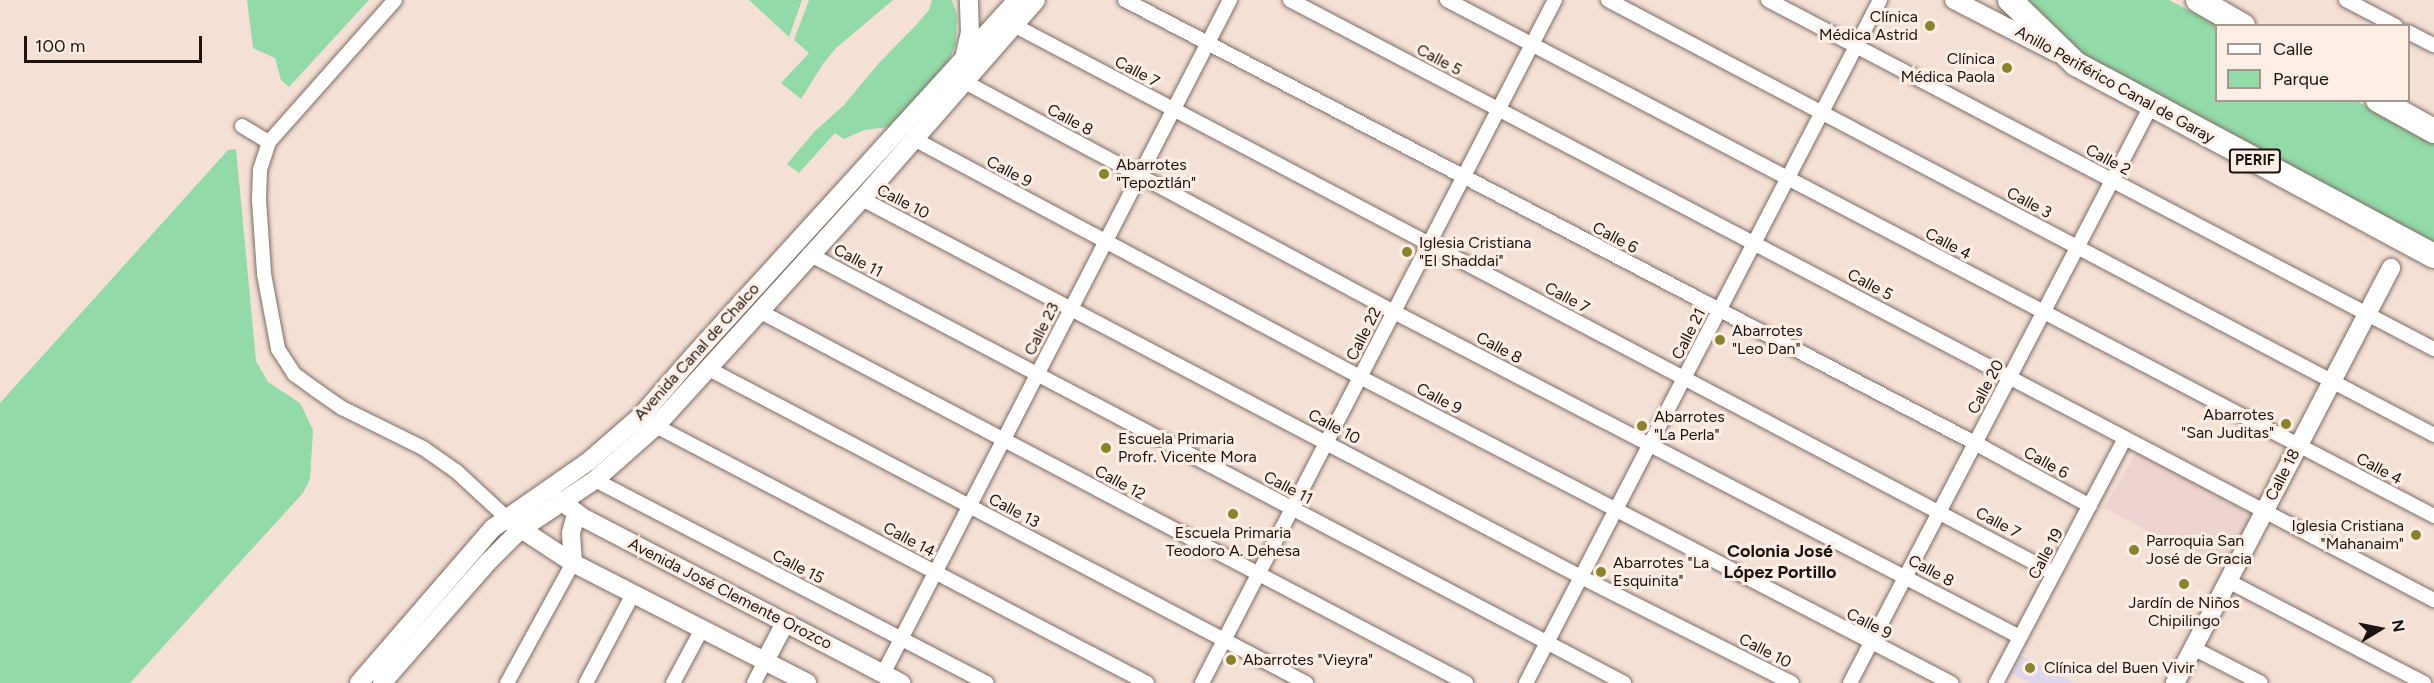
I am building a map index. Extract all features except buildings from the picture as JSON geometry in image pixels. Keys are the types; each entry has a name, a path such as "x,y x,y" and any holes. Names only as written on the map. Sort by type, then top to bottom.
{"highway":[{"name":"PERIF","path":"2010,0 2076,64"},
{"path":"2198,0 2240,24"},
{"name":"Anillo Periférico Canal de Garay","path":"2076,64 2434,256"},
{"path":"2382,102 2434,131"}],"main road":[{"path":"970,0 993,16 1008,22"},
{"path":"964,57 970,33 970,0"},
{"name":"Avenida Canal de Chalco","path":"359,683 493,528 513,524 561,501 595,480 656,426 965,82 1008,22 1017,0"},
{"name":"Avenida Canal de Chalco","path":"382,683 488,562 513,524 642,415 964,57 1036,0"},
{"name":"Anillo Periférico Canal de Garay","path":"1954,0 2076,64"},
{"name":"Calle 18","path":"2175,683 2391,268"},
{"name":"Avenida José Clemente Orozco","path":"561,501 576,514 786,623 881,678 901,683"},
{"path":"573,563 571,533 576,514"},
{"path":"513,524 573,563 807,683"},
{"path":"765,661 786,623"}],"street":[{"path":"395,0 269,142 260,170 258,200 264,274 278,349 294,374 342,408 423,448 456,471 513,524"},
{"name":"Calle 6","path":"1125,0 1719,312 1975,443 2090,506"},
{"name":"Calle 23","path":"881,678 1230,0"},
{"name":"Calle 5","path":"1290,0 2009,377 2124,440 2434,600"},
{"name":"Calle 4","path":"1447,0 2434,516"},
{"name":"Calle 22","path":"1202,683 1555,0"},
{"name":"Calle 3","path":"1608,0 2434,435"},
{"name":"Calle 2","path":"1768,0 2434,349"},
{"name":"Calle 21","path":"1526,683 1880,0"},
{"path":"2346,0 2392,24"},
{"name":"Calle 7","path":"1008,22 2054,573"},
{"path":"2410,33 2434,45"},
{"name":"Calle 8","path":"965,82 1394,312 2020,637"},
{"name":"Calle 20","path":"1850,683 2151,106"},
{"path":"242,126 269,142"},
{"name":"Calle 9","path":"914,139 1615,511 1951,683"},
{"name":"Calle 10","path":"862,199 1072,307 1581,576 1792,683"},
{"name":"Calle 11","path":"809,254 1624,683"},
{"name":"Calle 12","path":"759,311 1466,683"},
{"name":"Calle 13","path":"707,368 1306,683"},
{"name":"Calle 14","path":"656,426 1147,683"},
{"name":"Calle 19","path":"1996,683 2124,440"},
{"name":"Calle 15","path":"595,480 987,683"},
{"path":"507,683 573,563"},
{"path":"2228,581 2424,683"},
{"path":"586,683 633,594"},
{"path":"673,683 702,629"},
{"path":"2193,648 2261,683"},
{"path":"754,683 765,661"}],"shaded area":[{"path":"2137,451 2253,513 2223,571 2104,508"},
{"name":"Clínica del Buen Vivir","path":"2022,656 2074,683 2031,683 2011,673"}],"green space":[{"path":"247,0 369,0 289,87 281,80 275,58 253,48"},
{"path":"749,0 802,0 789,37"},
{"path":"809,0 893,0 836,48 801,99 781,83 809,53 794,40"},
{"path":"932,0 952,0 957,15 956,43 950,59 937,75 889,127 864,130 844,139 835,133 799,173 787,164 815,131 844,105 878,64 917,24 929,10"},
{"path":"2013,0 2169,0 2215,24 2215,102 2359,102 2434,142 2434,251 2069,65"},
{"path":"236,149 256,361 268,382 300,403 313,430 310,479 303,493 130,683 0,683 0,403 228,150"}],"place":[{"name":"Clínica Médica Astrid","path":"1930,26"},
{"name":"Clínica Médica Paola","path":"2007,68"},
{"name":"Abarrotes \"Tepoztlán\"","path":"1104,174"},
{"name":"Iglesia Cristiana \"El Shaddai\"","path":"1407,252"},
{"name":"Abarrotes \"Leo Dan\"","path":"1720,340"},
{"name":"Abarrotes \"San Juditas\"","path":"2286,424"},
{"name":"Abarrotes \"La Perla\"","path":"1642,426"},
{"name":"Escuela Primaria Profr. Vicente Mora","path":"1106,448"},
{"name":"Escuela Primaria Teodoro A. Dehesa","path":"1233,514"},
{"name":"Iglesia Cristiana \"Mahanaim\"","path":"2416,535"},
{"name":"Parroquia San José de Gracia","path":"2134,550"},
{"name":"Abarrotes \"La Esquinita\"","path":"1601,572"},
{"name":"Jardín de Niños Chipilingo","path":"2184,584"},
{"name":"Abarrotes \"Vieyra\"","path":"1231,660"},
{"name":"Clínica del Buen Vivir","path":"2030,668"}],"district":[{"name":"Colonia José López Portillo","path":"1780,562"}]}
